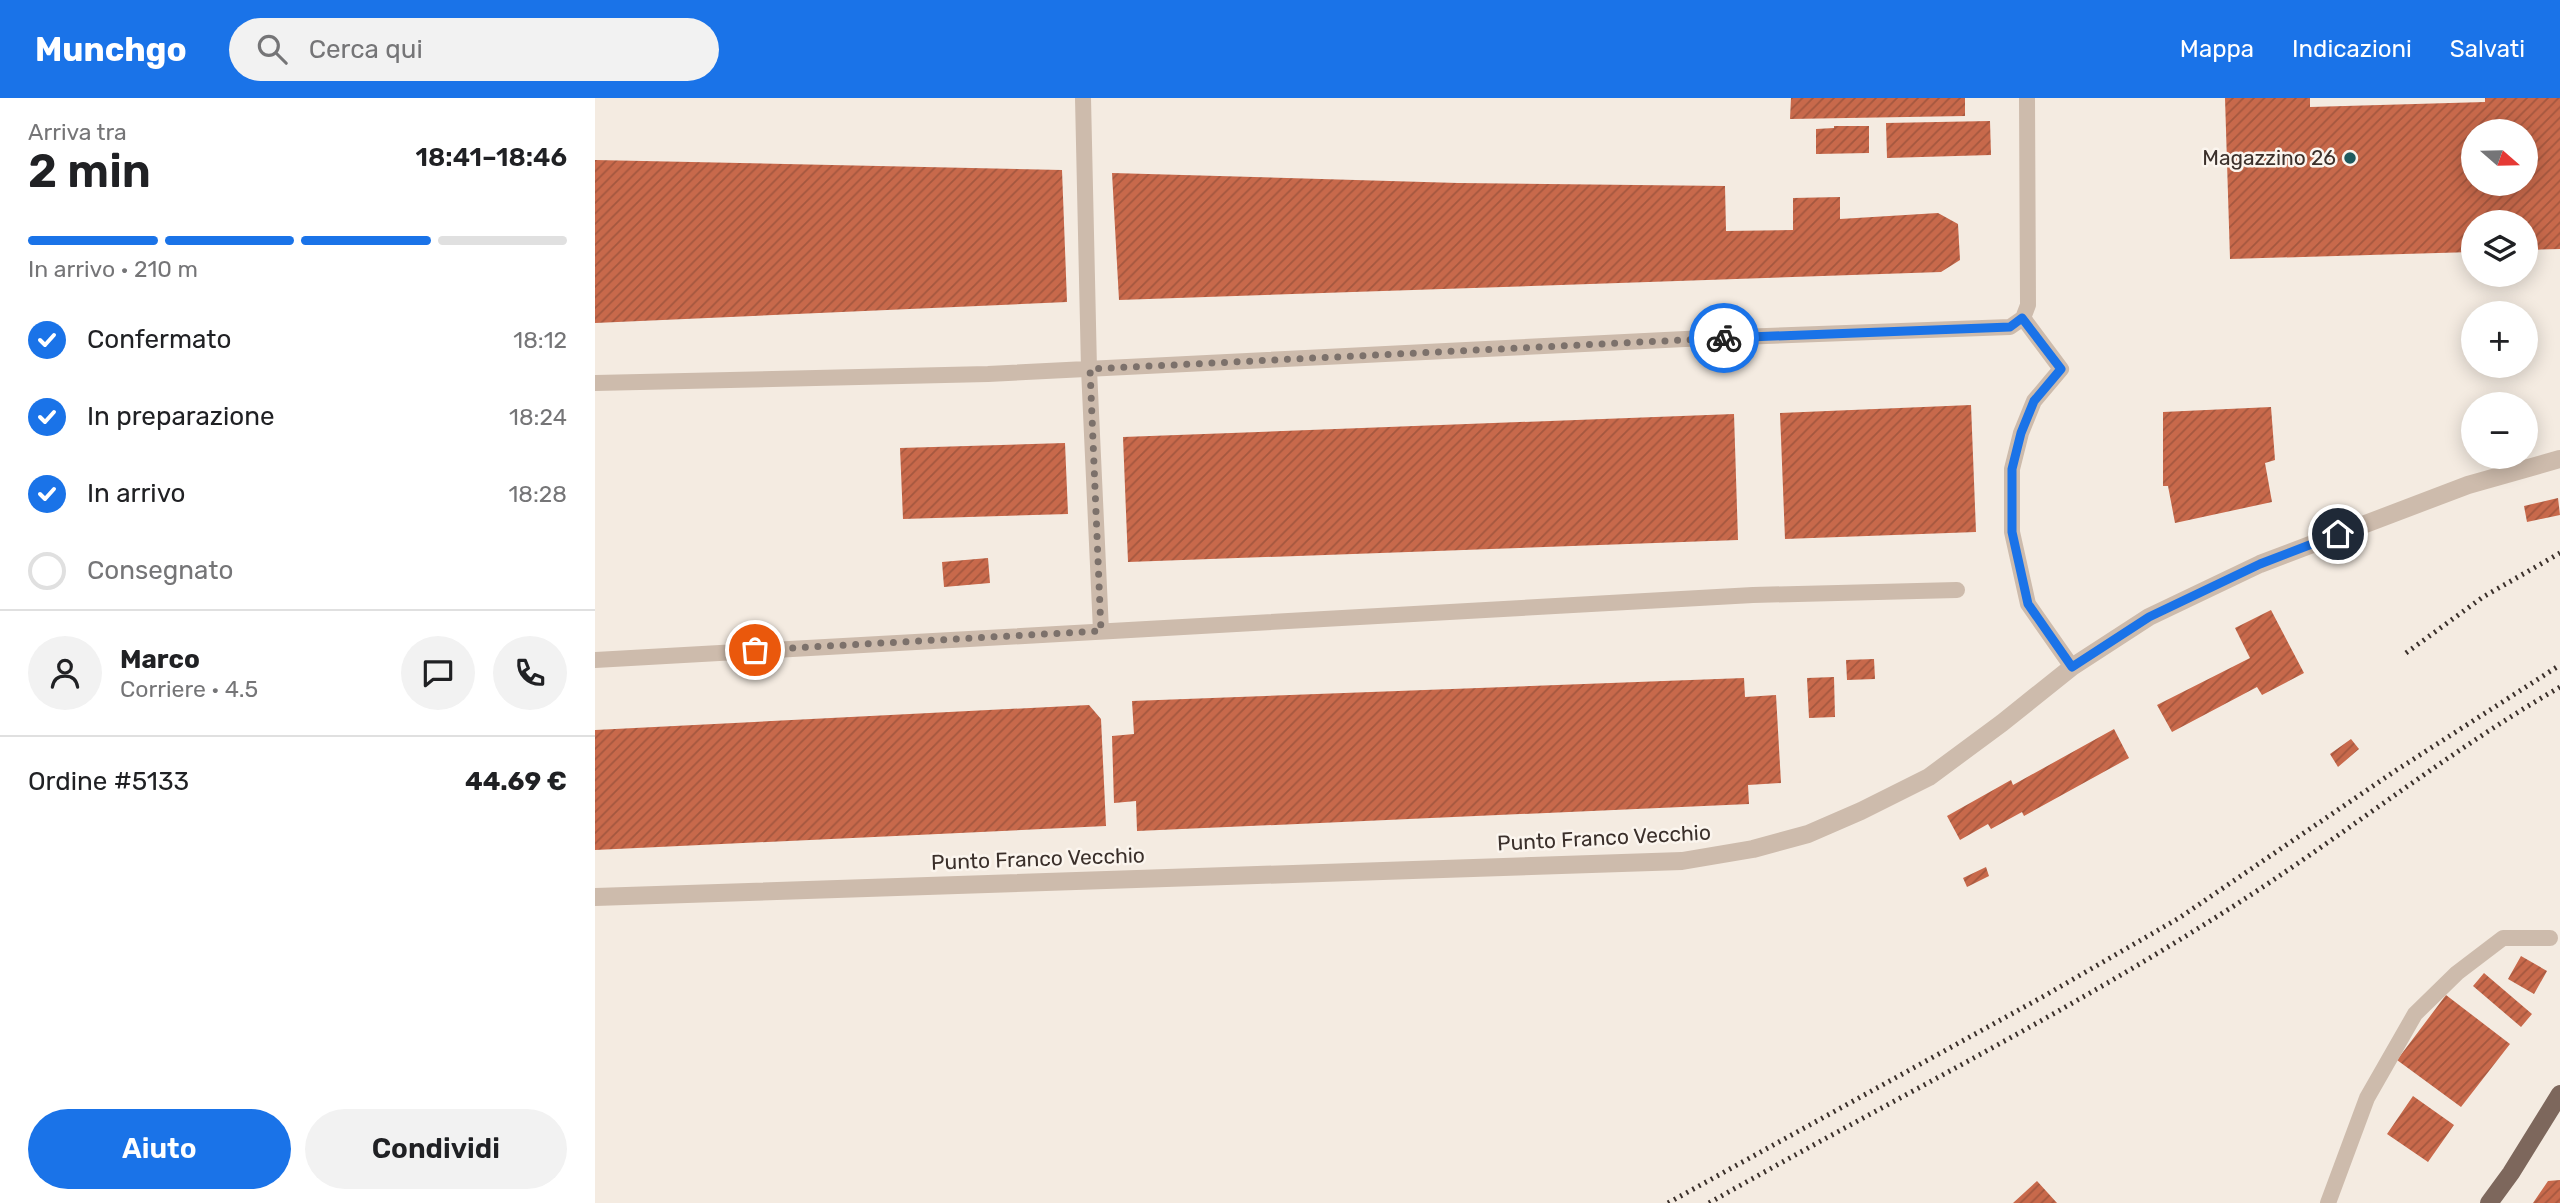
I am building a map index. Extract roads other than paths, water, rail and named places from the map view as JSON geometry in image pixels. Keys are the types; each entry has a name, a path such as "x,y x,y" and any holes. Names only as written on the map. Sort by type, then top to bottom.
{"main road":[{"path":"2489,1203 2518,1164 2560,1094"}],"street":[{"name":"Punto Franco Vecchio","path":"595,897 1668,861 1753,849 1808,834 1929,777 2072,667 2149,617 2260,564 2468,485 2560,459"}],"lane":[{"path":"1083,98 1090,369 1101,631"},
{"path":"595,383 988,374 1685,339 2010,327 2022,318 2028,305 2027,98"},
{"path":"2022,318 2061,369 2034,401 2021,433 2012,469 2012,532 2028,604 2072,667"},
{"path":"595,660 1753,595 1957,590"},
{"path":"2328,1203 2367,1098 2414,1014 2457,973 2503,937 2550,938"}],"railway":[{"path":"2406,653 2483,597 2560,553"},
{"path":"1668,1203 2044,996 2179,918 2395,771 2560,665"},
{"path":"1709,1203 2032,1026 2159,953 2264,886 2473,741 2560,687"}],"place":[{"name":"Magazzino 26","path":"2350,158"}]}
